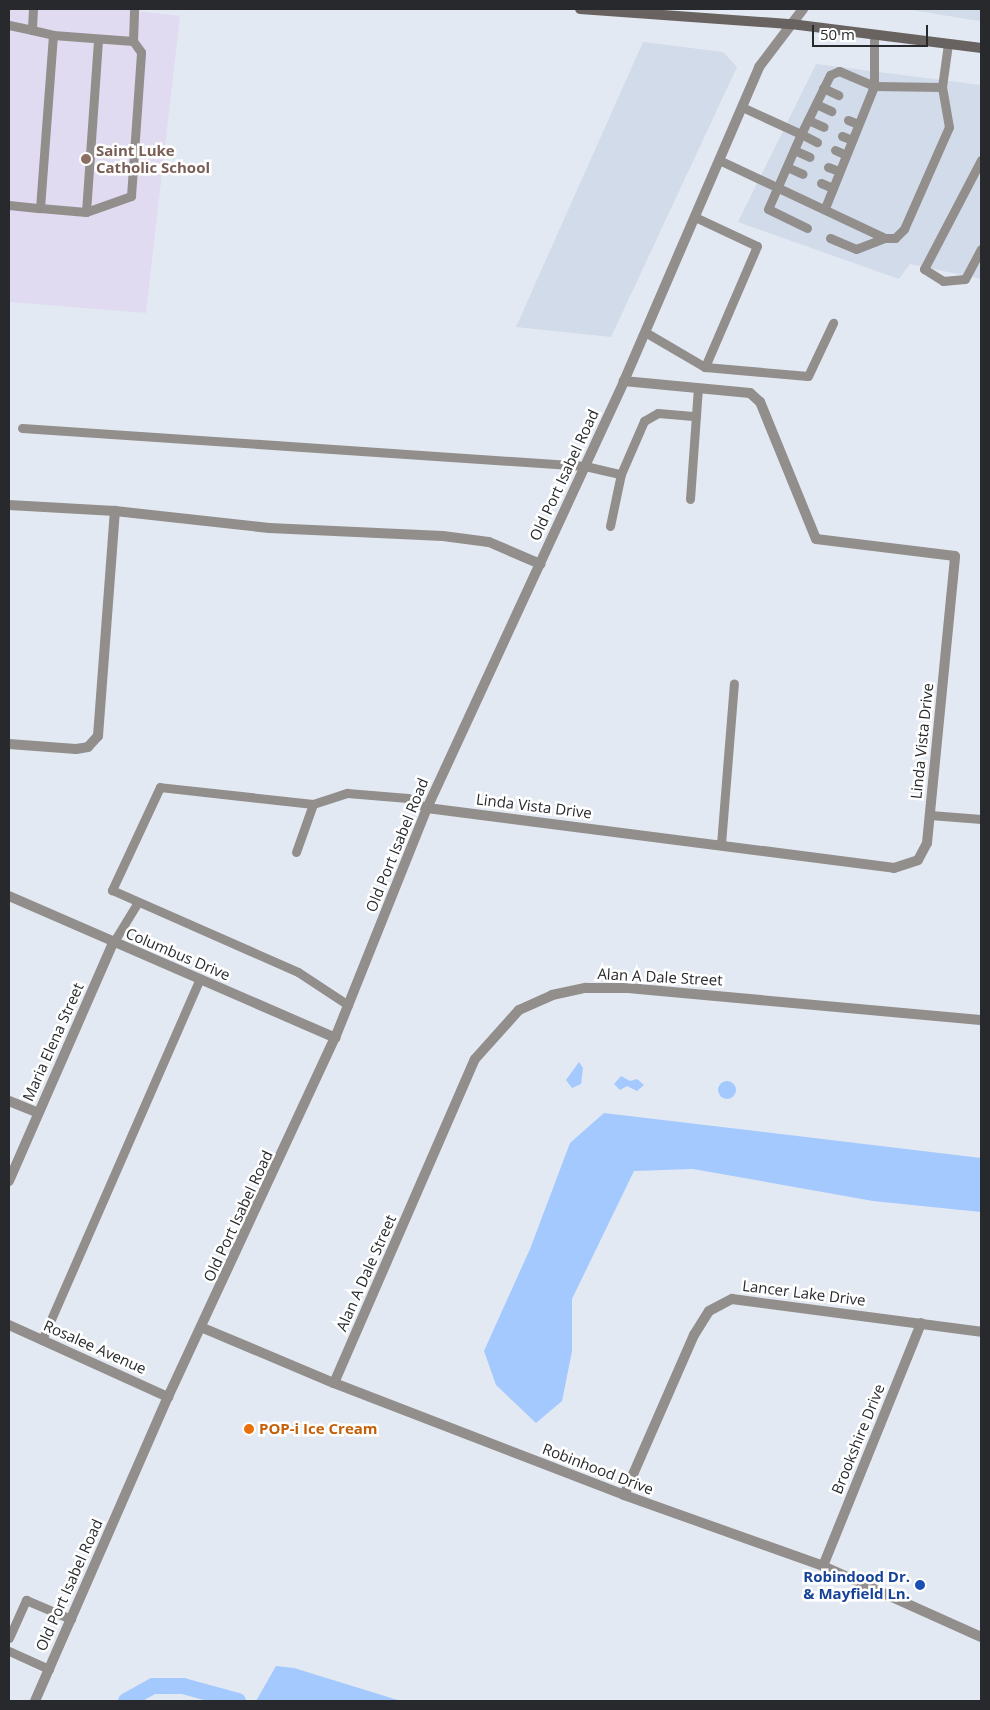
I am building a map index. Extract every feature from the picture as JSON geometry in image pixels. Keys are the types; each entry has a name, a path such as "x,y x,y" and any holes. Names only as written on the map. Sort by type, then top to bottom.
{"main road":[{"path":"580,9 790,24 981,48"}],"street":[{"name":"Old Port Isabel Road","path":"35,1701 168,1397 203,1328 336,1038 427,808 624,381 759,67 803,9"},
{"name":"Linda Vista Drive","path":"427,808 721,844 894,868 918,860 927,844 955,556 816,539 760,402 750,393 624,381"},
{"path":"9,505 114,511 269,528 443,536 489,542 540,564"},
{"path":"9,744 76,749 88,747 98,736 114,511"},
{"name":"Columbus Drive","path":"9,896 336,1038"},
{"name":"Maria Elena Street","path":"9,1181 113,942"},
{"name":"Alan A Dale Street","path":"334,1383 475,1059 519,1010 552,994 586,988 628,988 981,1020"},
{"path":"9,1100 38,1114"},
{"name":"Lancer Lake Drive","path":"624,1495 694,1334 709,1311 732,1299 757,1300 981,1332"},
{"name":"Brookshire Drive","path":"822,1566 921,1323"},
{"name":"Rosalee Avenue","path":"9,1325 168,1397"},
{"name":"Robinhood Drive","path":"203,1328 334,1383 624,1495 822,1566 981,1637"}],"lane":[{"path":"32,30 33,9"},
{"path":"9,205 86,212 131,196 141,52 132,41 134,9"},
{"path":"9,25 53,35 132,41"},
{"path":"40,208 53,35"},
{"path":"825,208 858,124 860,106 874,86 874,35"},
{"path":"86,212 98,38"},
{"path":"830,238 856,249 885,238 895,238 904,229 949,127 942,87 948,44"},
{"path":"807,228 768,209 830,75 839,71 874,86 942,87"},
{"path":"824,88 838,95"},
{"path":"816,104 831,111"},
{"path":"742,107 817,142"},
{"path":"808,120 824,127"},
{"path":"848,120 858,124"},
{"path":"842,136 852,140"},
{"path":"794,150 810,158"},
{"path":"835,150 846,155"},
{"path":"719,160 825,208 885,238"},
{"path":"981,160 924,269 943,281 965,279 981,250"},
{"path":"828,166 839,171"},
{"path":"787,167 803,174"},
{"path":"821,182 833,188"},
{"path":"695,217 757,246 705,367"},
{"path":"645,332 705,367 808,376 833,323"},
{"path":"690,499 698,388"},
{"path":"610,526 620,474 644,422 658,413 696,416"},
{"path":"22,428 585,466 620,474"},
{"path":"721,844 734,684"},
{"path":"348,1005 298,972 112,890 160,787 313,804 347,793 408,798 427,808"},
{"path":"296,852 313,804"},
{"path":"930,814 981,819"},
{"path":"113,942 138,902"},
{"path":"42,1340 199,980"},
{"path":"9,1638 26,1600 71,1619"},
{"path":"9,1650 49,1669"}],"shaded area":[{"name":"Saint Luke Catholic School","path":"9,9 121,9 180,16 146,313 9,302"},
{"path":"906,9 981,9 981,21 967,19"},
{"path":"643,42 723,52 737,67 611,337 516,327"},
{"path":"816,64 981,85 981,279 910,264 899,279 738,222"}],"water":[{"path":"579,1062 583,1068 581,1084 572,1088 566,1080"},
{"path":"621,1076 630,1081 637,1079 644,1085 637,1091 627,1086 620,1090 614,1084"},
{"path":"727,1081 733,1084 736,1090 733,1096 727,1099 721,1096 718,1090 721,1084"},
{"path":"604,1113 981,1158 981,1212 873,1201 693,1169 634,1171 572,1299 572,1351 562,1401 536,1423 496,1385 484,1351 530,1249 570,1143"},
{"path":"276,1666 294,1668 401,1701 256,1701"}],"waterway":[{"path":"126,1701 153,1686 183,1686 238,1701"}],"place":[{"name":"Saint Luke Catholic School","path":"86,159"},
{"name":"POP-i Ice Cream","path":"249,1429"},
{"name":"Robindood Dr. & Mayfield Ln.","path":"920,1585"}]}
